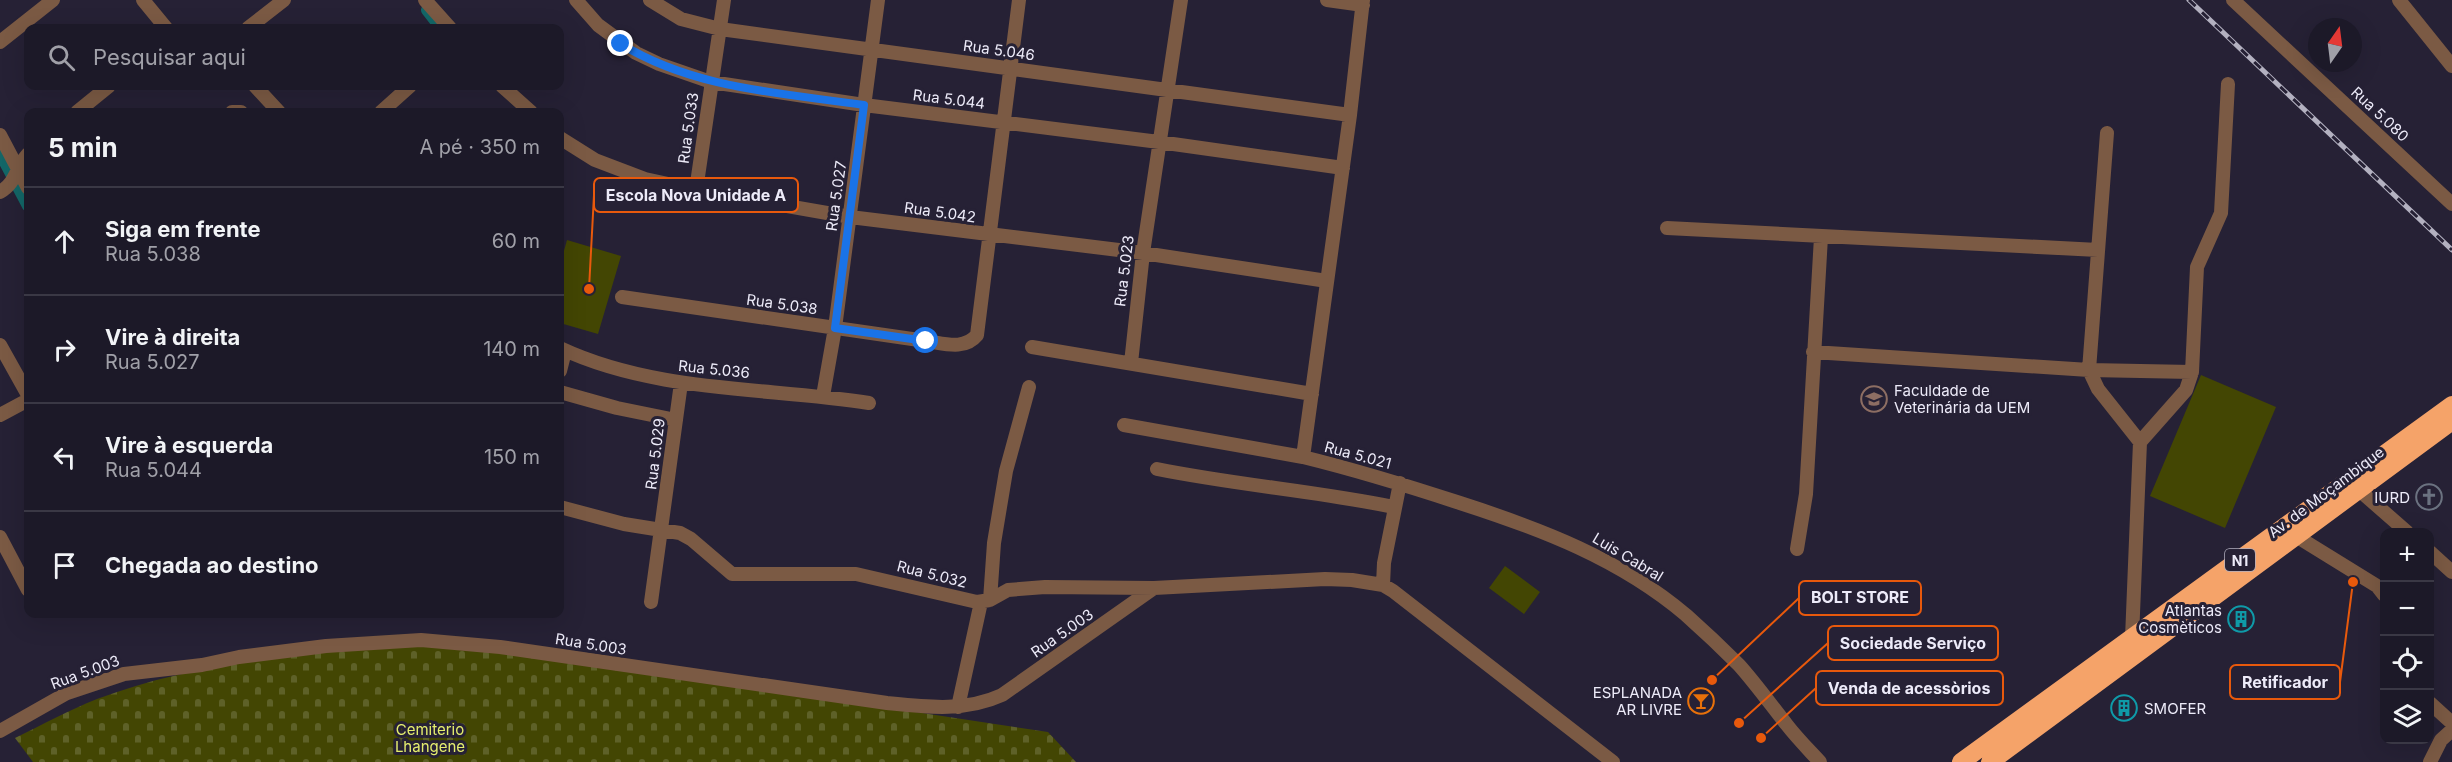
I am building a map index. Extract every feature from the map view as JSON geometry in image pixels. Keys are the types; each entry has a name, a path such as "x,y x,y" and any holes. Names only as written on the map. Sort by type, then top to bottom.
{"highway":[{"name":"N1","path":"1961,762 2452,405"},
{"name":"Av. de Moçambique","path":"1990,762 2452,421"}],"street":[{"path":"0,42 53,0"},
{"path":"143,0 163,24"},
{"path":"253,24 284,0"},
{"path":"425,0 446,24"},
{"name":"Rua 5.044","path":"576,0 598,25 636,53 659,64 711,82 864,105 1343,168"},
{"name":"Rua 5.046","path":"650,0 681,19 720,29 1350,115"},
{"name":"Rua 5.033","path":"696,190 724,0"},
{"name":"Rua 5.027","path":"823,396 835,328 878,0"},
{"path":"989,235 1019,0"},
{"name":"Rua 5.023","path":"1131,363 1143,253 1181,0"},
{"path":"1327,0 1363,3"},
{"name":"Rua 5.080","path":"2233,0 2452,204"},
{"path":"2400,0 2452,66"},
{"name":"Rua 5.021","path":"1363,3 1303,457 1400,483 1384,563 1383,585"},
{"path":"2132,638 2140,442 2186,390 2192,372 2197,267 2222,213 2228,84"},
{"path":"82,108 104,90"},
{"path":"259,90 275,108"},
{"path":"385,108 406,90"},
{"path":"506,90 527,108"},
{"path":"2107,133 2089,370 2098,389 2140,442"},
{"path":"0,135 24,180"},
{"name":"Rua 5.042","path":"564,141 595,160 645,179 696,190 850,217 1143,253 1327,281"},
{"path":"0,192 9,187 24,160"},
{"path":"1667,228 2098,250"},
{"name":"Rua 5.038","path":"622,297 964,345 977,335 989,235"},
{"path":"1797,549 1806,494 1821,237"},
{"path":"0,345 24,388"},
{"path":"1032,346 1312,394"},
{"name":"Rua 5.036","path":"564,351 618,369 681,383 823,396 869,404"},
{"path":"1813,352 2089,370 2192,372"},
{"name":"Rua 5.029","path":"651,602 681,383"},
{"path":"958,707 986,601 1004,479 1029,387"},
{"path":"564,393 617,408 676,420"},
{"path":"0,415 24,402"},
{"path":"1124,425 1303,457"},
{"path":"1157,469 1214,481 1342,496 1394,507"},
{"name":"Luis Cabral","path":"1400,483 1526,524 1565,540 1609,562 1643,584 1685,615 1738,665 1771,702 1792,732 1808,762"},
{"path":"2359,490 2402,528"},
{"name":"Rua 5.032","path":"564,508 624,524 680,533 691,539 732,574 856,574 986,601"},
{"path":"2296,536 2380,589"},
{"path":"0,537 24,582"},
{"path":"2434,556 2452,572"},
{"path":"986,601 1008,590 1045,586 1154,588 1325,579 1383,585 1426,615 1613,762"},
{"name":"Rua 5.003","path":"0,731 67,693 124,674 326,646 421,640 500,647 887,703 940,708 958,707 1002,696 1154,588"},
{"path":"2434,707 2452,723"},
{"path":"2430,762 2441,740 2452,729"},
{"name":"Luis Cabral","path":"1792,732 1820,762"}],"green space":[{"path":"567,240 621,256 598,334 564,324 564,251"},
{"path":"2201,375 2276,407 2225,528 2150,496"},
{"path":"1505,566 1540,592 1524,614 1489,588"},
{"name":"Cemiterio Lhangene","path":"411,644 500,649 1048,732 1076,762 33,762 15,738 97,699 173,676 252,661"}],"waterway":[{"path":"427,10 438,24"},
{"path":"0,153 24,198"}],"railway":[{"path":"2189,0 2452,250"}],"place":[{"name":"Escola Nova Unidade A","path":"589,289"},
{"name":"Faculdade de Veterinária da UEM","path":"1874,399"},
{"name":"IURD","path":"2429,497"},
{"name":"Retificador","path":"2353,582"},
{"name":"Atlantas Cosmèticos","path":"2241,619"},
{"name":"BOLT STORE","path":"1712,680"},
{"name":"ESPLANADA AR LIVRE","path":"1701,701"},
{"name":"SMOFER","path":"2124,708"},
{"name":"Sociedade Serviço","path":"1739,723"},
{"name":"Venda de acessòrios","path":"1761,738"}],"route":[{"path":"621,44 659,64 711,82 864,105 835,328 926,341"}]}
